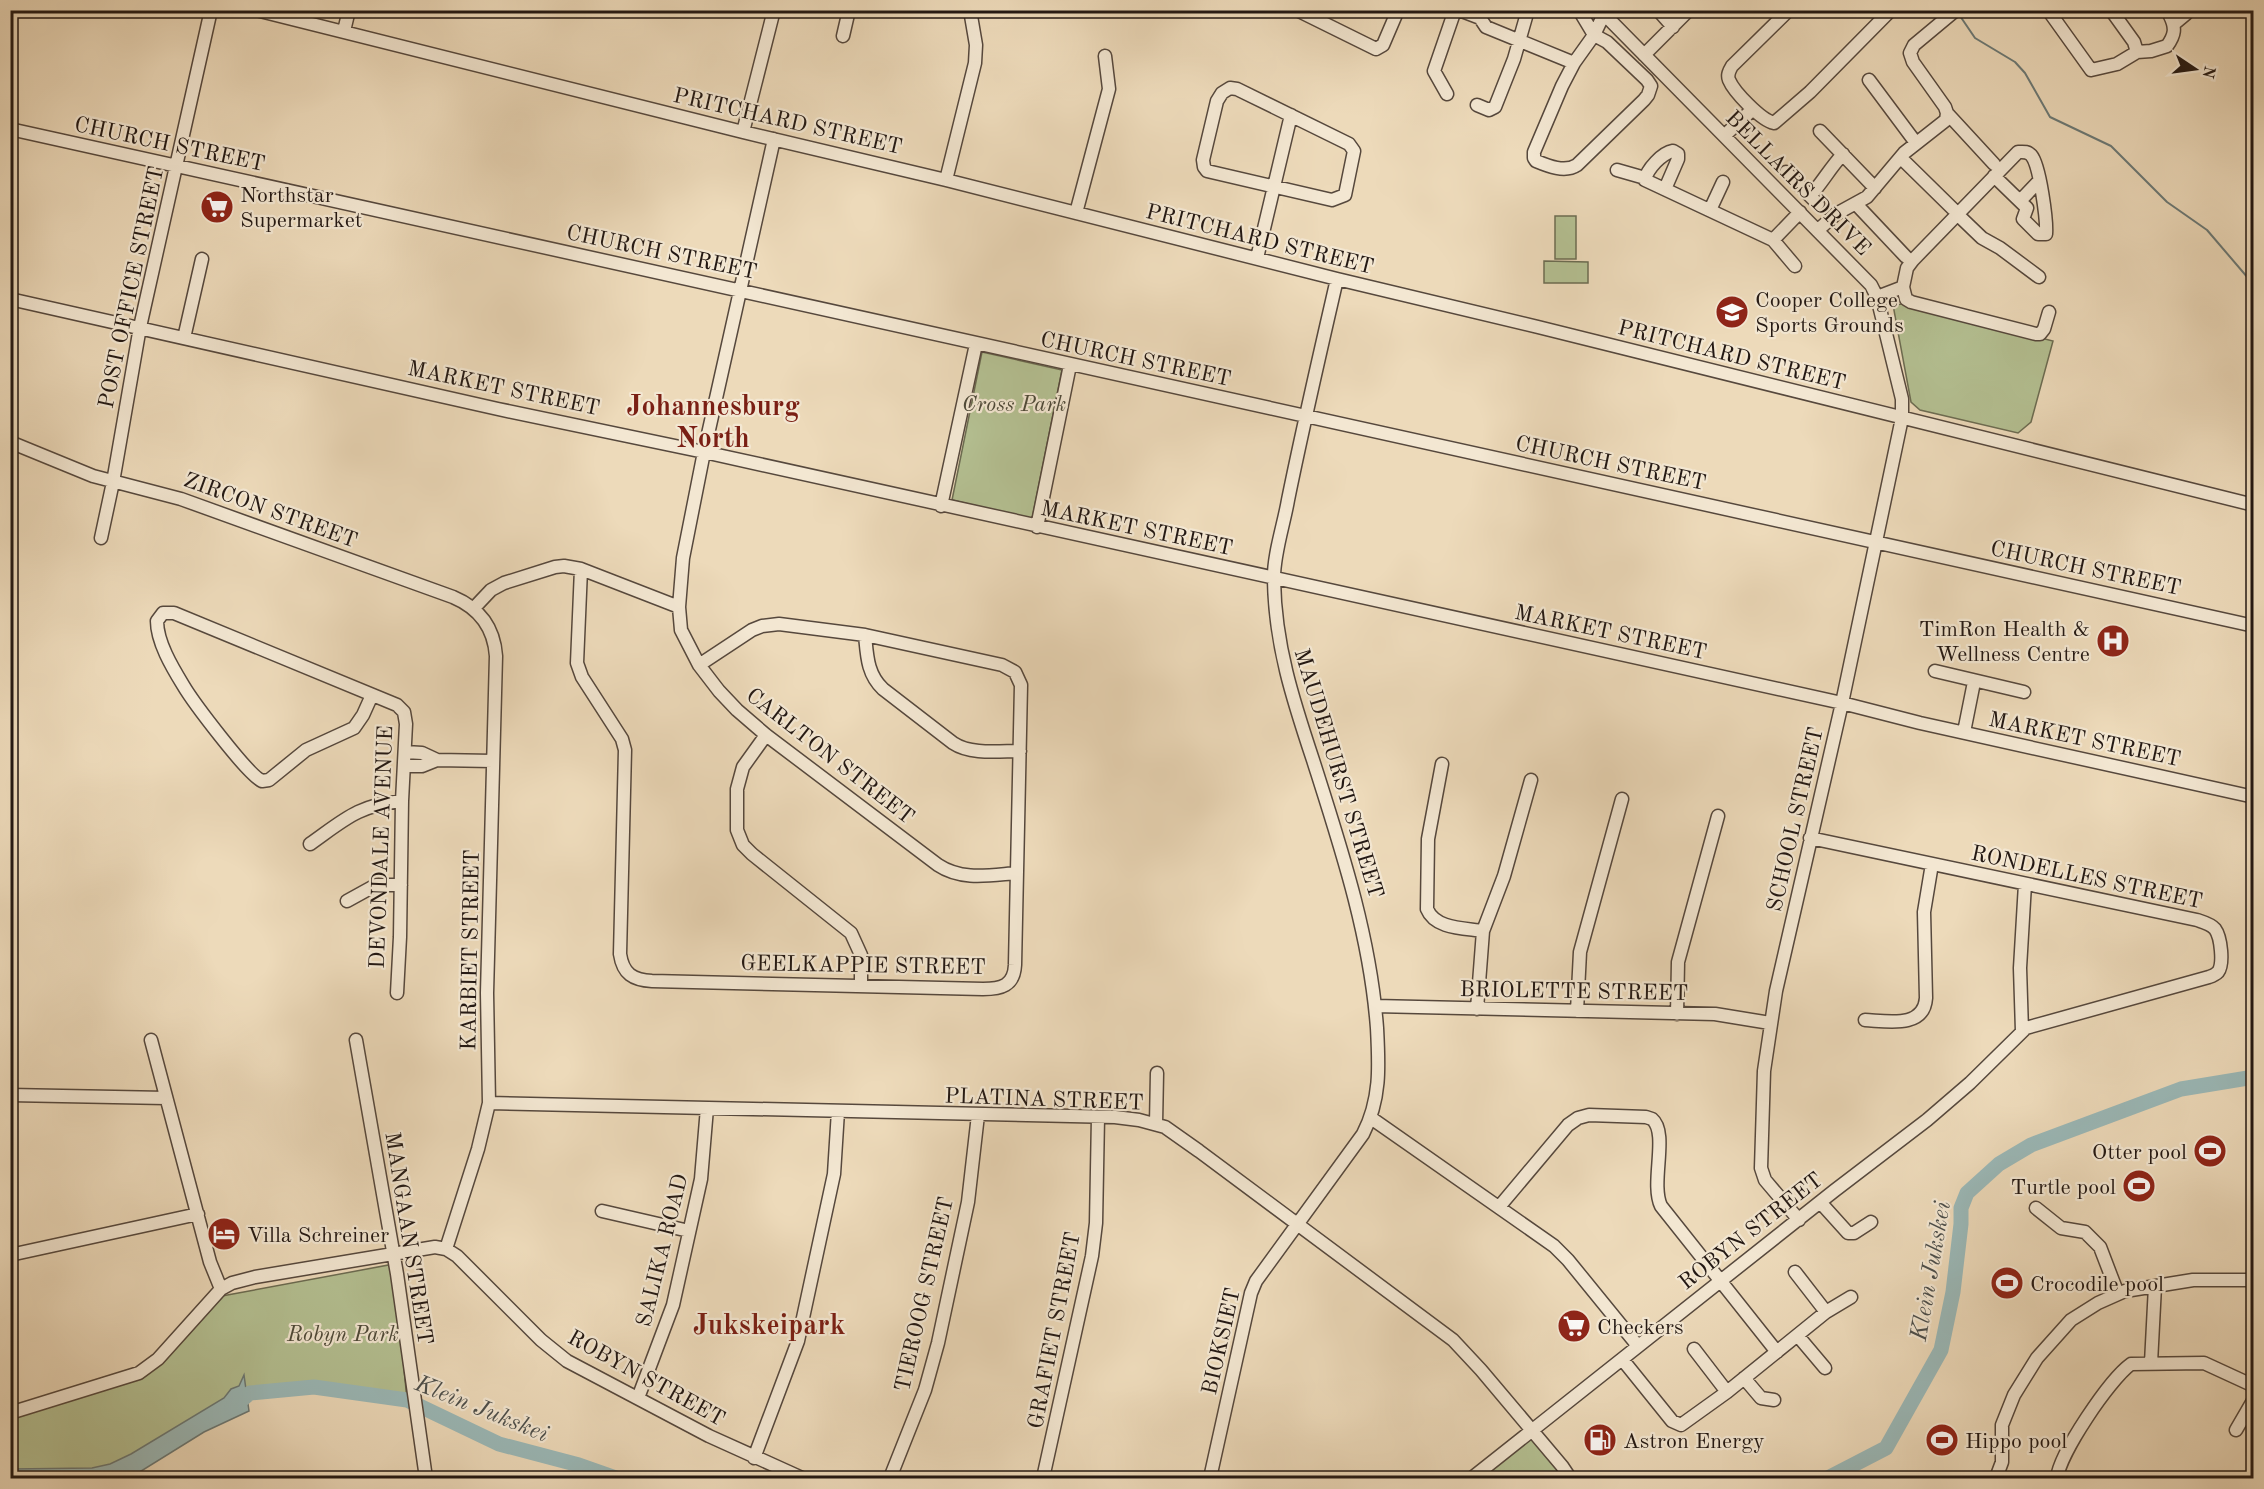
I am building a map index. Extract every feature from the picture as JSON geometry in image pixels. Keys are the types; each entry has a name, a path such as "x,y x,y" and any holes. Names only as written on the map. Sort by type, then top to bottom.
{"street":[{"name":"POST OFFICE STREET","path":"101,538 140,327 211,10"},
{"name":"PRITCHARD STREET","path":"256,10 2253,505"},
{"path":"344,31 349,10"},
{"path":"743,132 774,10"},
{"path":"843,36 849,10"},
{"path":"1297,10 1323,16 1373,49 1379,49 1398,10"},
{"path":"1447,94 1434,76 1434,71 1457,10 1480,18 1485,27 1574,63"},
{"path":"1478,105 1490,110 1495,107 1514,59 1528,10"},
{"path":"1579,10 1594,35 1607,42 1647,80 1650,90 1644,100 1577,165 1569,169 1561,169 1536,161 1534,155 1547,118 1574,63 1594,35 1602,12"},
{"path":"1658,10 1673,27"},
{"path":"1644,55 1689,10"},
{"path":"1789,10 1729,70 1730,81 1753,109 1768,121 1776,122 1836,67 1891,10"},
{"path":"2048,10 2089,69 2095,70 2117,64 2137,52 2167,46 2174,33 2172,20 2186,14"},
{"path":"2111,10 2134,42 2137,52"},
{"path":"946,180 975,63 976,45 969,11"},
{"name":"BELLAIRS DRIVE","path":"1602,12 1871,285 1877,297 1902,399 1902,418"},
{"path":"1954,12 1914,45 1910,53 1913,62 1947,113 1994,170 2020,201 2027,210 2024,219 2038,234 2044,236 2047,231 2033,158 2030,154 2022,152 1994,170 1913,260 1907,268 1903,287 1906,299 2036,334 2044,329 2049,312"},
{"path":"1076,213 1108,93 1109,77 1105,56"},
{"path":"1869,80 1917,144"},
{"path":"1227,88 1237,89 1291,115 1352,146 1354,152 1347,193 1344,196 1332,200 1207,171 1203,164 1205,150 1217,101 1227,88"},
{"path":"1724,136 1753,109"},
{"path":"1818,230 1836,214 1856,204 1875,188 1901,158 1943,123 1947,113"},
{"path":"1257,258 1291,115"},
{"name":"CHURCH STREET","path":"10,129 2253,626"},
{"path":"1820,131 1875,188"},
{"name":"CARLTON STREET","path":"774,139 704,452 683,558 679,607 684,638 699,665 728,702 766,735 945,869 963,876 1017,873"},
{"path":"1645,178 1662,157 1673,151 1678,154 1678,159 1665,189"},
{"path":"1785,172 1814,200 1829,169 1843,154"},
{"path":"1901,158 1982,238 2039,276"},
{"path":"1617,170 1645,178 1648,182 1773,240 1795,266"},
{"path":"2020,201 2039,181"},
{"path":"1710,210 1723,182"},
{"path":"1856,204 1906,257"},
{"path":"1773,240 1800,212"},
{"path":"184,338 202,259"},
{"name":"MAUDEHURST STREET","path":"1297,1224 1356,1144 1371,1118 1379,1077 1375,1006 1362,924 1288,686 1280,648 1274,578 1305,416 1337,279"},
{"path":"1877,297 1903,287"},
{"name":"MARKET STREET","path":"10,299 498,409 704,452 1842,703 2253,797"},
{"path":"941,506 976,344"},
{"path":"1037,526 1070,365"},
{"name":"SCHOOL STREET","path":"1799,1220 1765,1180 1761,1168 1764,1071 1770,1023 1842,703 1902,418"},
{"name":"ZIRCON STREET","path":"10,442 86,474 181,499 453,597 474,608 489,627 495,646"},
{"path":"474,608 491,590 504,583 564,566 581,569 679,607"},
{"name":"GEELKAPPIE STREET","path":"581,569 577,657 579,671 622,739 625,750 620,954 621,963 627,973 641,980 992,989 1008,985 1015,971 1021,685 1018,675 1006,666 865,635"},
{"name":"DEVONDALE AVENUE","path":"372,695 354,728 306,750 269,780 259,780 238,757 183,686 160,638 157,621 163,613 182,616 397,705 404,712 406,724 397,993"},
{"path":"699,665 752,630 769,624 787,624 865,635 869,669 875,681 953,743 971,750 1020,751"},
{"name":"KARBIET STREET","path":"446,1249 478,1149 489,1102 487,1027 495,646"},
{"path":"1935,672 2024,692"},
{"path":"1964,732 1974,682"},
{"path":"766,735 743,767 739,779 736,820 740,839 752,854 851,933 861,955 861,986"},
{"path":"405,752 422,753 437,760"},
{"path":"404,766 422,766 437,760 493,761"},
{"path":"1442,764 1428,838 1427,909 1438,923 1483,931"},
{"path":"1477,1009 1483,931 1504,876 1531,780"},
{"path":"1577,1011 1580,952 1622,799"},
{"path":"310,844 363,809 379,803 402,801"},
{"path":"1677,1014 1678,962 1718,816"},
{"name":"RONDELLES STREET","path":"1810,838 2204,922 2211,925 2217,932 2221,964 2218,972 2209,977 2039,1024 2022,1031"},
{"path":"1865,1020 1910,1021 1922,1013 1925,1008 1924,912 1932,864"},
{"path":"2022,1031 2020,968 2025,884"},
{"path":"347,902 376,885 401,885"},
{"name":"BRIOLETTE STREET","path":"1375,1006 1722,1015 1770,1023"},
{"name":"ROBYN STREET","path":"1472,1479 1820,1202 1927,1120 1970,1083 2022,1031"},
{"path":"151,1040 213,1271 221,1289"},
{"name":"MANGAAN STREET","path":"356,1040 393,1252 426,1479"},
{"path":"1156,1124 1158,1073"},
{"path":"10,1095 166,1098"},
{"name":"PLATINA STREET","path":"489,1102 1115,1117 1165,1127 1457,1344 1533,1431 1570,1479"},
{"name":"SALIKA ROAD","path":"638,1398 673,1305 703,1165 707,1108"},
{"path":"754,1458 798,1341 834,1174 838,1112"},
{"name":"TIEROOG STREET","path":"890,1479 925,1390 936,1350 965,1217 978,1115"},
{"path":"1500,1207 1568,1125 1578,1118 1597,1115 1651,1118 1659,1128 1657,1193 1659,1203 1776,1352"},
{"name":"GRAFIET STREET","path":"1043,1479 1092,1256 1096,1223 1098,1118"},
{"path":"1371,1118 1561,1252 1638,1346"},
{"path":"1820,1202 1844,1230 1850,1233 1854,1233 1871,1222"},
{"path":"2036,1208 2061,1228 2085,1232 2100,1247 2118,1294"},
{"path":"602,1211 689,1231"},
{"path":"10,1255 198,1214"},
{"name":"BIOKSIET","path":"1210,1479 1251,1293 1256,1281 1297,1224"},
{"path":"10,1413 139,1373 158,1359 221,1289 232,1283 255,1276 393,1252 435,1247 446,1249"},
{"name":"ROBYN STREET","path":"446,1249 457,1256 549,1348 575,1365 754,1458 802,1479"},
{"path":"1795,1272 1826,1312"},
{"path":"1996,1479 2002,1462 2002,1429 2013,1395 2037,1358 2072,1320 2087,1309 2118,1294 2155,1286 2202,1280 2253,1280"},
{"path":"2151,1363 2155,1286"},
{"path":"1622,1359 1676,1424 1683,1424 1727,1392 1826,1312 1851,1297"},
{"path":"1798,1336 1825,1368"},
{"path":"1694,1349 1727,1392"},
{"path":"2057,1479 2062,1458 2104,1394 2122,1371 2131,1364 2204,1363 2253,1384"},
{"path":"1744,1378 1761,1398 1774,1400"},
{"path":"2236,1431 2253,1399"}],"green space":[{"path":"1555,216 1576,216 1576,259 1555,259"},
{"path":"1544,261 1588,262 1588,283 1544,283"},
{"path":"1903,304 2053,341 2031,422 2018,433 1920,410 1911,402 1893,305"},
{"name":"Cross Park","path":"982,352 1062,370 1032,519 952,500"},
{"name":"Robyn Park","path":"394,1264 407,1400 314,1387 250,1393 229,1411 120,1472 11,1478 11,1418 143,1378 222,1296"},
{"path":"1535,1434 1571,1478 1477,1478"}],"water":[{"path":"244,1375 249,1411 204,1432 130,1478 11,1478 11,1469 92,1468 110,1464 131,1454 224,1398 231,1389 239,1386"}],"waterway":[{"path":"1958,13 1975,38 2015,62 2025,73 2050,117 2111,146 2167,202 2207,230 2254,285"},
{"name":"Klein Jukskei","path":"1828,1478 1886,1448 1941,1350 1953,1292 1961,1208 1967,1193 1999,1164 2031,1145 2181,1089 2254,1077"},
{"name":"Klein Jukskei","path":"232,1408 250,1393 314,1387 407,1400 499,1444 579,1465 616,1478"}],"place":[{"name":"Northstar Supermarket","path":"217,207"},
{"name":"Cooper College Sports Grounds","path":"1732,312"},
{"name":"TimRon Health & Wellness Centre","path":"2113,641"},
{"name":"Otter pool","path":"2210,1151"},
{"name":"Turtle pool","path":"2139,1186"},
{"name":"Villa Schreiner","path":"224,1234"},
{"name":"Crocodile pool","path":"2007,1283"},
{"name":"Checkers","path":"1574,1326"},
{"name":"Astron Energy","path":"1600,1440"},
{"name":"Hippo pool","path":"1942,1440"}],"district":[{"name":"Johannesburg North","path":"713,421"},
{"name":"Jukskeipark","path":"769,1324"}]}
